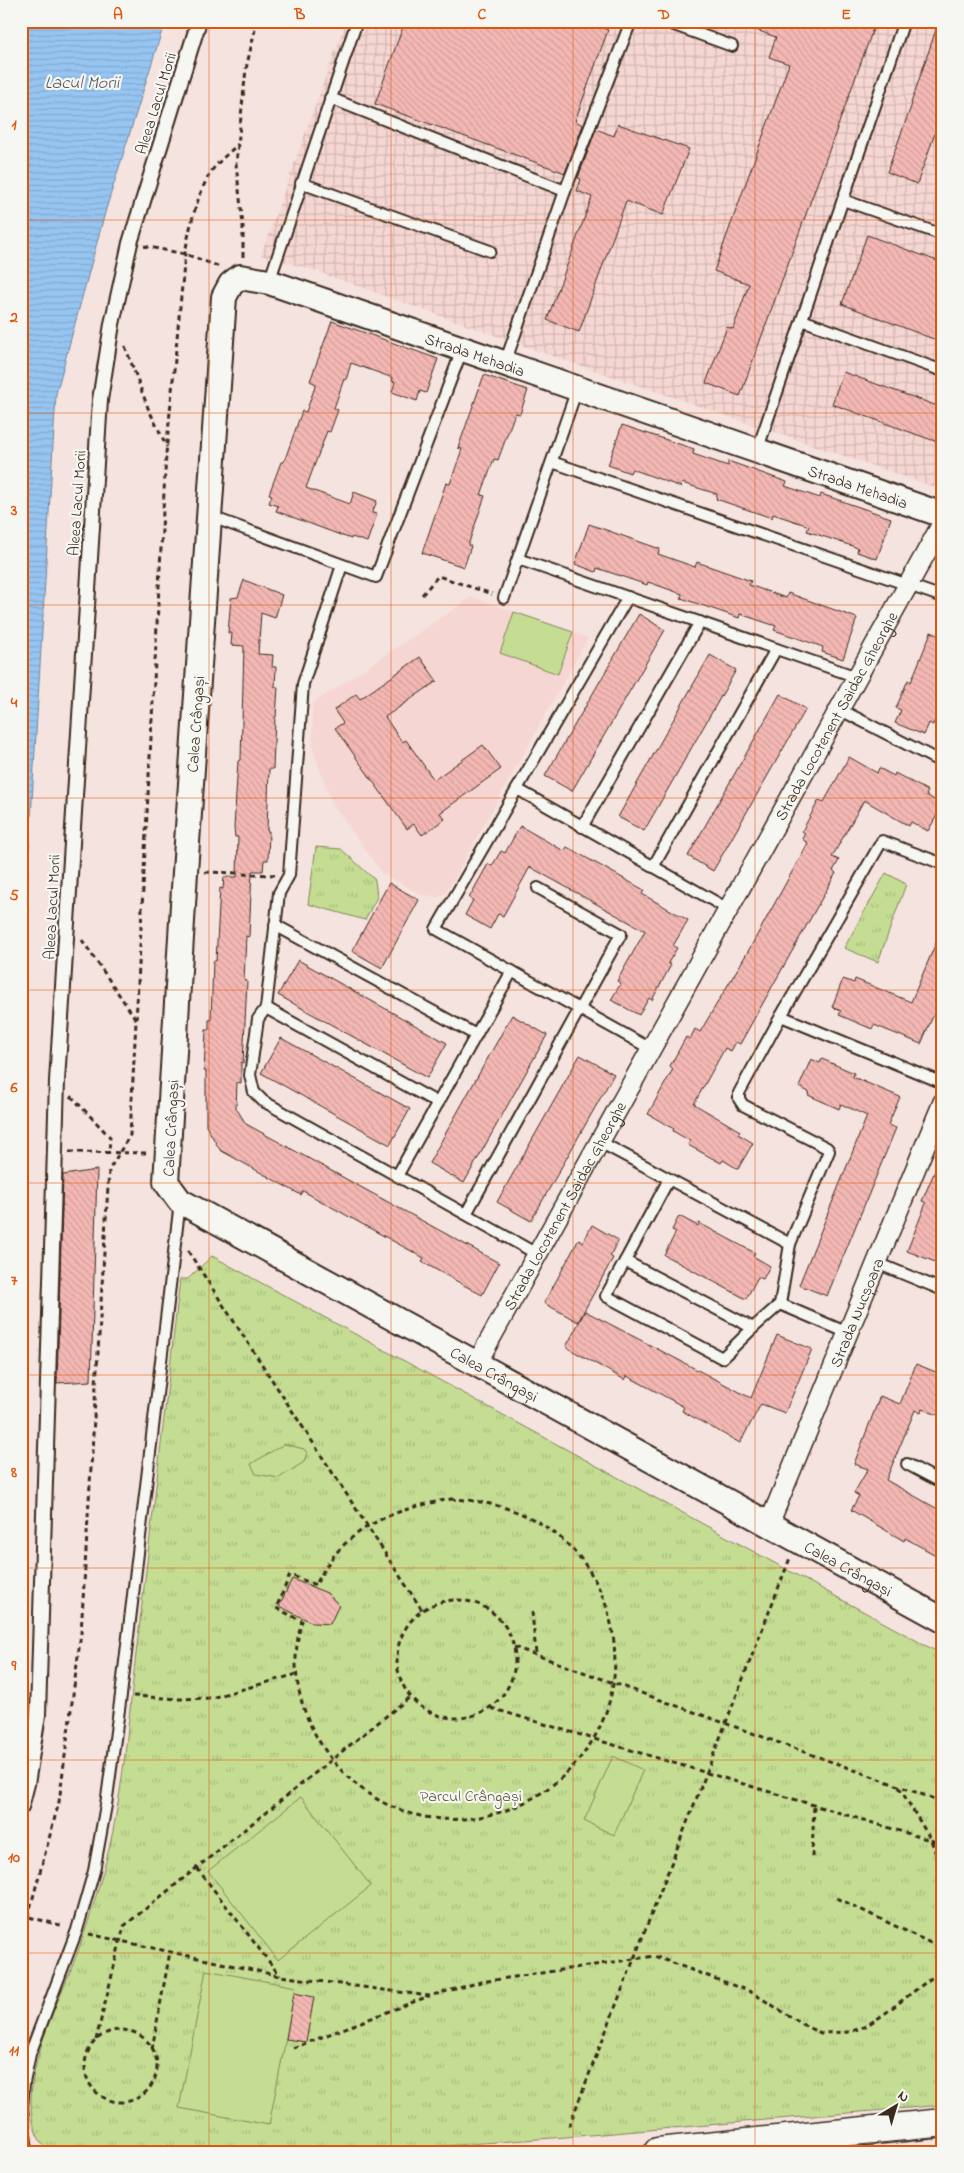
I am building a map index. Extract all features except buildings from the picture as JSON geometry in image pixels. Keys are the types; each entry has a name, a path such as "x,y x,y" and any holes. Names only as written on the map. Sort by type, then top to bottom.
{"main road":[{"path":"658,2152 943,2123"}],"street":[{"name":"Aleea Lacul Morii","path":"21,1807 27,1784 38,1714 57,1081 100,400 112,324 130,243 199,21"},
{"name":"Strada Mehadia","path":"254,279 943,515"},
{"name":"Calea Crângași","path":"254,279 231,284 224,297 166,1182 180,1201 943,1620"},
{"name":"Strada Locotenent Saidac Gheorghe","path":"477,1363 943,522"},
{"name":"Strada Nucșoara","path":"769,1524 943,1102"}],"lane":[{"path":"254,279 301,183 357,21"},
{"path":"504,364 565,191 632,21"},
{"path":"663,21 732,46"},
{"path":"757,451 904,21"},
{"path":"330,98 565,191"},
{"path":"301,183 490,250"},
{"path":"843,200 943,236"},
{"path":"802,320 943,371"},
{"path":"209,516 376,577 462,350"},
{"path":"504,598 577,389"},
{"path":"552,462 943,597"},
{"path":"518,559 857,677"},
{"path":"342,565 303,684 289,875 279,892 266,1008 258,1019 250,1075 252,1087 258,1097 537,1254"},
{"path":"628,597 436,928 651,1048"},
{"path":"582,827 700,622"},
{"path":"653,867 776,649"},
{"path":"839,709 943,763"},
{"path":"517,789 728,910"},
{"path":"669,1179 606,1296 722,1358 780,1304 790,1244 828,1153 828,1149 743,1105 738,1095 781,1016 882,841 943,864"},
{"path":"466,1214 621,934 538,888"},
{"path":"276,925 476,1035"},
{"path":"397,1176 512,971"},
{"path":"266,1008 438,1103"},
{"path":"781,1016 943,1083"},
{"path":"600,1142 790,1244"},
{"path":"27,2152 22,2108 24,2083 30,2054 76,1930 94,1871 121,1696 180,1201"},
{"path":"626,1260 753,1328"},
{"path":"877,1263 943,1290"},
{"path":"780,1304 848,1333"},
{"path":"907,1464 943,1483"}],"path":[{"path":"254,279 244,265 243,225 236,164 246,69 257,21"},
{"path":"21,1933 28,1916 59,1802 81,1633 109,1170 130,1135 167,448 185,254 188,237 205,182 214,168 238,144"},
{"path":"130,243 185,254 254,279"},
{"path":"112,324 120,336 148,408 167,448"},
{"path":"422,595 438,576 504,598"},
{"path":"185,872 237,873"},
{"path":"243,874 289,875"},
{"path":"68,919 135,1018"},
{"path":"57,1081 110,1137 109,1153"},
{"path":"55,1151 168,1154"},
{"path":"176,1233 422,1610"},
{"path":"451,1499 495,1503 515,1510 541,1523 574,1551 599,1586 613,1628 616,1665 615,1684 609,1710 595,1739 566,1773 552,1786 528,1802 497,1814 457,1820 428,1817 392,1806 357,1785 332,1760 310,1726 302,1706 297,1674 296,1641 302,1621 276,1608 290,1575 316,1585 325,1566 339,1550 368,1526 411,1506 451,1499"},
{"path":"569,2126 797,1540"},
{"path":"456,1600 476,1603 493,1613 507,1628 514,1647 516,1664 512,1680 504,1695 491,1708 476,1716 458,1719 440,1717 424,1709 410,1697 401,1683 396,1666 401,1634 410,1621 422,1610 436,1603 456,1600"},
{"path":"532,1612 536,1654"},
{"path":"514,1647 943,1802"},
{"path":"121,1696 179,1699 211,1698 297,1674"},
{"path":"96,2040 124,1926 410,1697"},
{"path":"491,1708 943,1844"},
{"path":"899,1786 931,1840 943,1874"},
{"path":"812,1857 814,1805"},
{"path":"197,1868 280,1976"},
{"path":"837,1898 943,1949"},
{"path":"21,1915 120,1941 280,1976 429,1996"},
{"path":"152,2049 170,1952"},
{"path":"293,2048 429,1996 481,1982 654,1956 733,1984 769,2002 821,2033 850,2032 866,2026 883,2015 943,1969"},
{"path":"126,2030 146,2040 156,2060 153,2082 146,2092 126,2102 115,2102 95,2092 87,2077 85,2060 89,2049 96,2040 110,2032 126,2030"}],"shaded area":[{"path":"346,21 943,21 943,490 544,353 313,270 261,255"},
{"path":"472,597 588,638 446,893 439,897 422,895 382,873 332,803 313,750 312,704"}],"green space":[{"path":"514,612 573,632 558,674 500,653"},
{"path":"316,847 341,849 375,880 377,897 365,920 308,904"},
{"path":"886,873 906,884 878,962 844,948"},
{"name":"Parcul Crângași","path":"212,1256 943,1655 943,2105 566,2137 360,2152 49,2152 36,2133 31,2110 32,2085 46,2032 93,1908 113,1832 126,1743 180,1279 188,1279"},
{"path":"284,1444 304,1449 307,1453 304,1462 279,1478 256,1474 251,1464"},
{"path":"613,1756 643,1770 614,1835 584,1821"},
{"path":"301,1797 371,1886 278,1960 208,1871"},
{"path":"206,1970 296,1987 269,2125 179,2108"}],"water":[{"name":"Lacul Morii","path":"21,21 165,21 106,209 56,394 21,988"}],"tram line":[{"path":"785,2152 943,2137"},
{"path":"900,2152 943,2148"}]}
